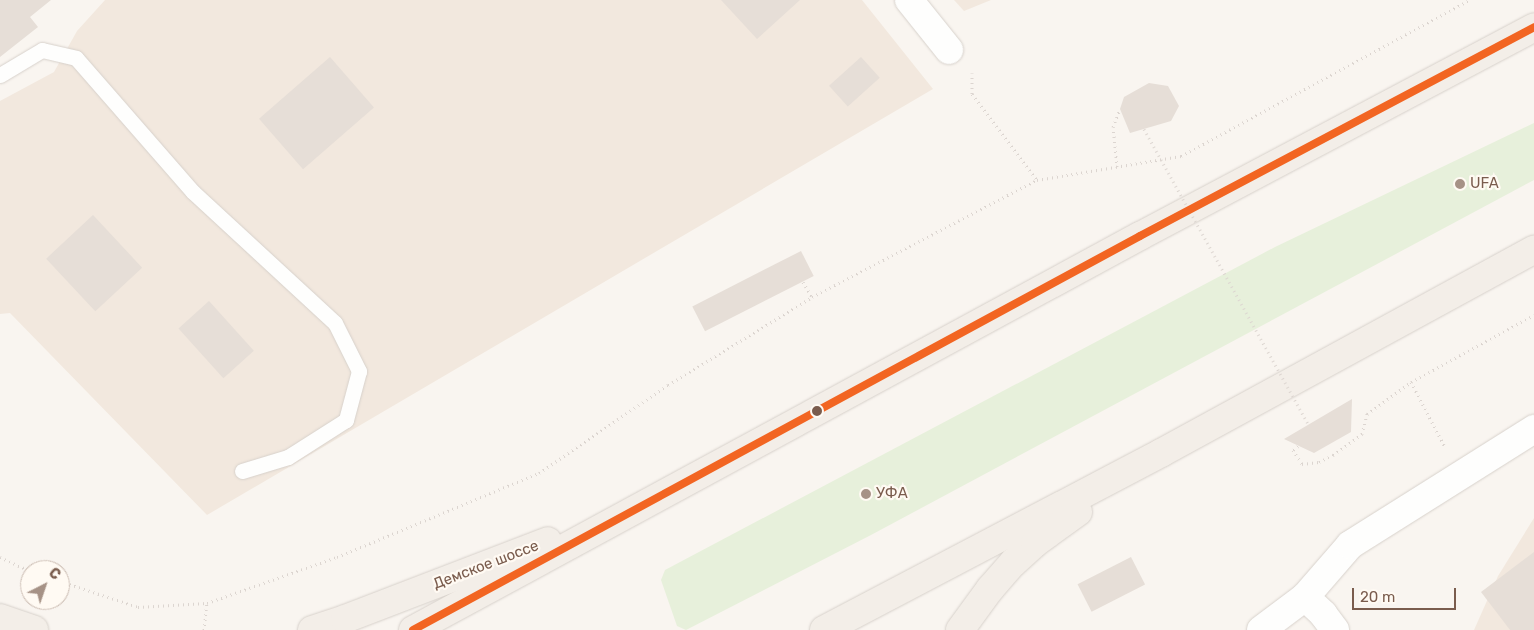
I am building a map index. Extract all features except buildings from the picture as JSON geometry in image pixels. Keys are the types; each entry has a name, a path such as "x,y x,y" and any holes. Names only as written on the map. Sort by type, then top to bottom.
{"main road":[{"path":"413,630 1140,236 1534,27"},
{"path":"824,630 1161,453 1534,250"},
{"path":"960,630 990,589 1035,543 1161,453"},
{"name":"Демское шоссе","path":"312,630 659,498"},
{"path":"0,618 34,630"}],"street":[{"path":"909,0 949,50"},
{"path":"1262,630 1305,597 1350,545 1534,430"},
{"path":"1305,597 1335,630"}],"lane":[{"path":"0,75 42,50 76,58 193,192 335,323 359,371 346,420 288,457 242,471"}],"path":[{"path":"70,584 138,607 207,603 337,557 538,473 668,385 812,297 1037,180 1181,156 1469,0"},
{"path":"972,94 1037,180"},
{"path":"1117,167 1113,127 1120,110"},
{"path":"1144,129 1309,425"},
{"path":"803,282 812,297"},
{"path":"1298,446 1293,450 1302,464 1319,462 1333,455 1362,434 1367,414 1411,382 1534,315"},
{"path":"1411,382 1446,449"},
{"path":"0,557 20,566"},
{"path":"204,630 207,603"}],"shaded area":[{"path":"105,0 862,0 933,89 207,515 10,313 0,314 0,101 54,72 77,31"},
{"path":"954,0 991,0 964,11"},
{"path":"1534,518 1534,630 1474,630 1498,576"}],"green space":[{"path":"1534,123 1534,180 871,535 686,630 677,626 661,580 665,570 1275,247"}],"transit line":[{"path":"413,630 1140,236 1534,27"}],"place":[{"name":"UFA","path":"1460,184"},
{"name":"УФА","path":"866,494"}]}
